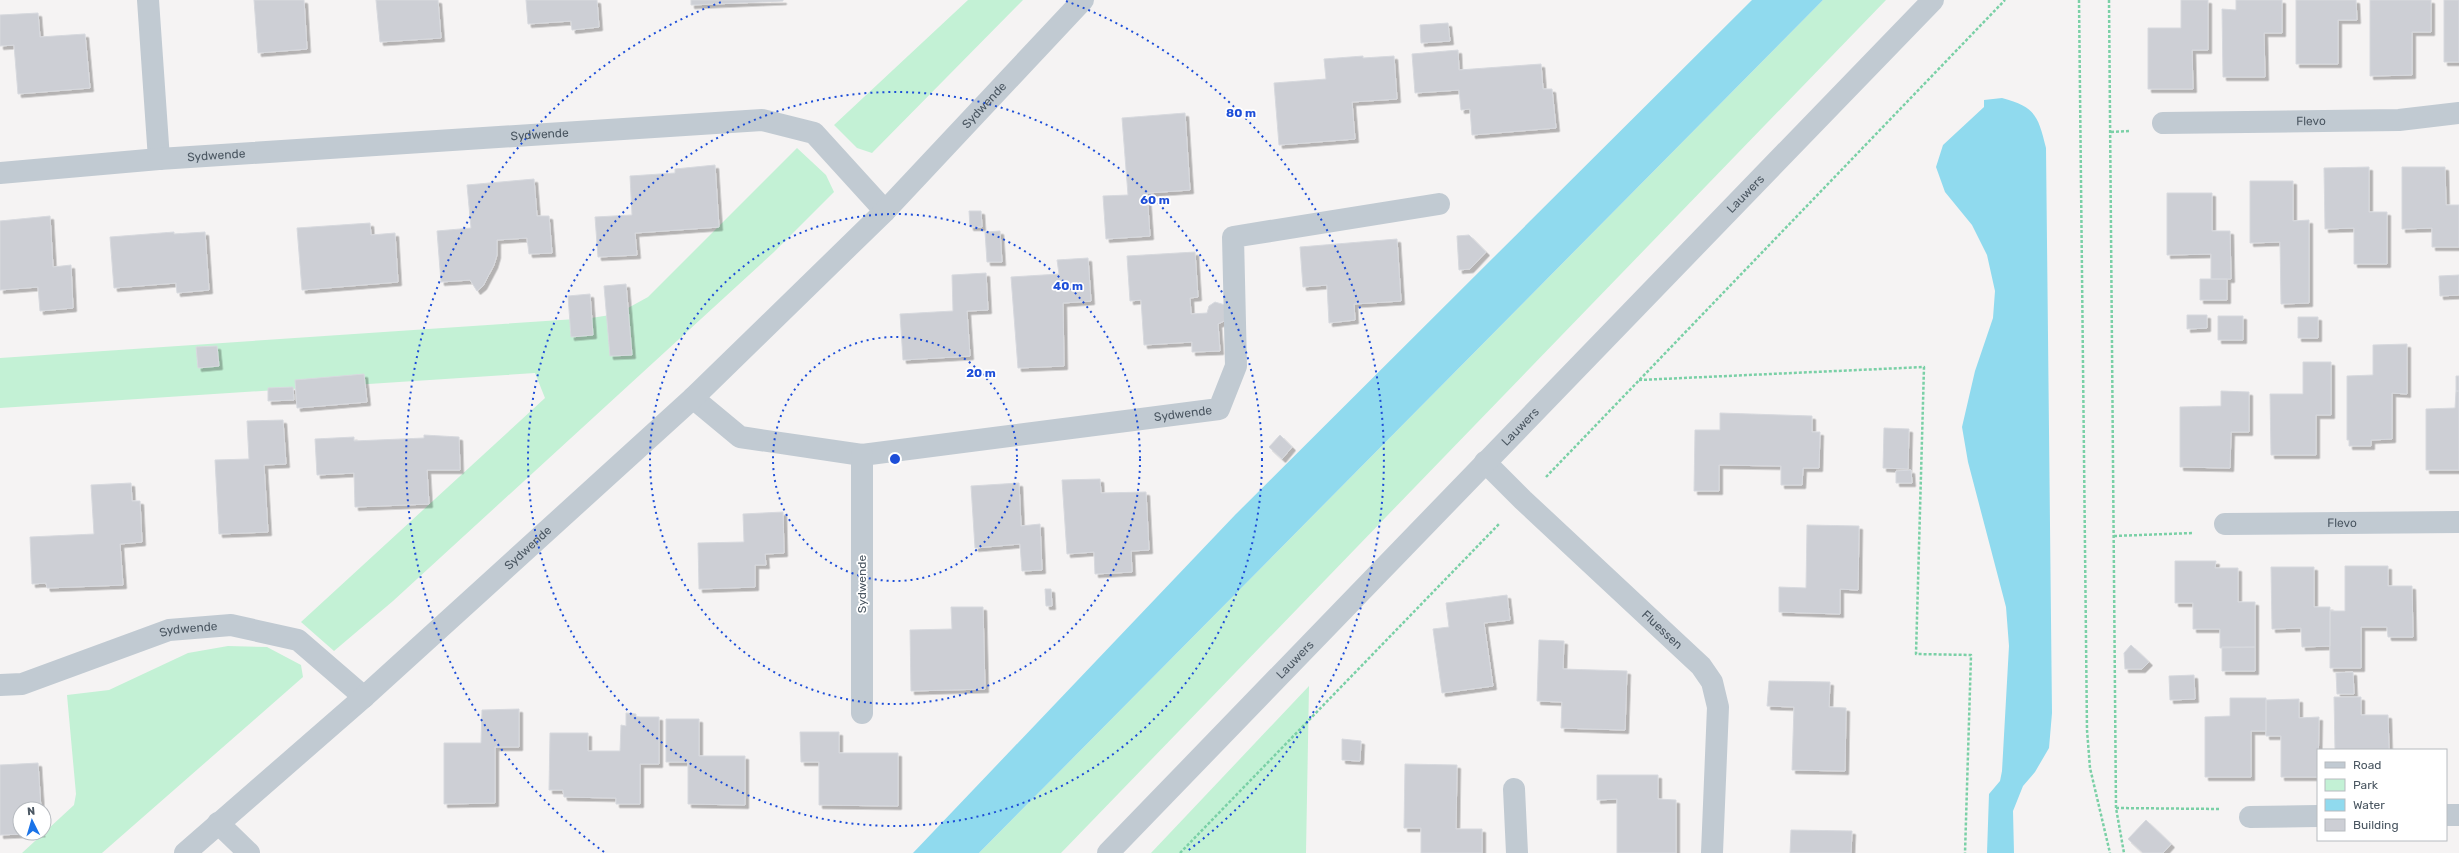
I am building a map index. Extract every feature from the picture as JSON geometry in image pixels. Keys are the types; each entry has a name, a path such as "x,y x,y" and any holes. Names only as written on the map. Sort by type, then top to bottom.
{"street":[{"path":"148,0 159,158"},
{"name":"Sydwende","path":"185,853 364,697 693,398 885,211 1083,0"},
{"name":"Lauwers","path":"1108,853 1933,0"},
{"name":"Flevo","path":"2163,123 2399,120 2459,113"},
{"name":"Sydwende","path":"0,173 159,158 762,120 814,133 885,211"},
{"name":"Sydwende","path":"693,398 740,437 862,455 1219,409 1236,366 1233,237 1439,204"},
{"name":"Sydwende","path":"862,455 862,713"},
{"name":"Fluessen","path":"1485,462 1523,500 1701,666 1712,682 1718,707 1712,853"},
{"name":"Flevo","path":"2225,524 2459,522"},
{"name":"Sydwende","path":"0,685 22,684 170,630 231,625 298,640 364,697"},
{"path":"1514,789 1517,853"},
{"path":"2447,815 2459,814"},
{"path":"2250,817 2317,816"},
{"path":"218,823 249,853"}],"path":[{"path":"1180,853 2005,0"},
{"path":"2079,0 2086,730 2090,768 2110,853"},
{"path":"2109,0 2116,808 2124,853"},
{"path":"1639,380 1924,367 1916,654 1971,655 1966,853"},
{"path":"2114,536 2211,533 2225,524"},
{"path":"2116,808 2231,809 2250,817"}],"green space":[{"path":"968,0 1023,0 872,153 857,148 834,125"},
{"path":"1823,0 1886,0 1061,853 979,853"},
{"path":"797,148 826,175 834,192 774,252 393,601 334,651 301,622 545,398 535,373 0,408 0,358 591,318 617,314 648,297"},
{"path":"228,646 267,647 301,665 303,677 102,853 22,853 35,841 52,841 52,825 74,805 76,794 67,695 109,690 188,653"},
{"path":"1309,686 1306,853 1151,853"}],"water":[{"path":"1752,0 1823,0 979,853 913,853 1235,515"},
{"path":"2002,98 2022,105 2033,114 2037,120 2046,148 2052,713 2049,748 2035,772 2023,786 2013,811 2014,853 1987,853 1989,794 2000,781 2002,771 2009,646 2006,607 1968,462 1962,427 1975,371 1993,318 1995,291 1987,255 1972,225 1945,192 1936,167 1943,145 1984,107 1984,100"}],"building":[{"path":"254,0 304,0 307,49 258,53"},
{"path":"376,0 438,0 441,38 380,42"},
{"path":"526,0 597,0 599,27 572,30 571,21 528,24"},
{"path":"691,0 783,0 783,1 691,5"},
{"path":"2181,0 2208,0 2208,50 2192,50 2193,89 2148,89 2148,28 2181,28"},
{"path":"2236,0 2282,0 2282,33 2264,33 2265,77 2223,77 2222,9 2236,10"},
{"path":"2296,0 2356,0 2357,20 2338,20 2338,64 2296,64"},
{"path":"2370,0 2431,0 2431,32 2412,32 2412,75 2370,76"},
{"path":"2444,0 2459,0 2459,62 2444,62"},
{"path":"38,13 40,37 85,34 90,88 18,94 14,45 0,46 0,15"},
{"path":"1448,23 1450,41 1421,43 1420,25"},
{"path":"1458,50 1459,70 1541,64 1543,89 1552,89 1556,128 1472,135 1470,109 1461,110 1459,90 1415,93 1412,54"},
{"path":"1363,56 1363,58 1394,56 1397,99 1352,102 1355,139 1279,145 1274,83 1326,79 1324,59"},
{"path":"1185,113 1190,190 1147,193 1150,236 1106,239 1103,196 1128,195 1122,118"},
{"path":"715,165 719,227 635,233 637,255 598,257 595,217 632,215 630,176 675,173 675,169"},
{"path":"2369,167 2369,212 2387,212 2387,264 2354,264 2354,228 2325,229 2324,168"},
{"path":"2402,167 2445,167 2446,205 2459,205 2459,247 2432,247 2432,228 2402,229"},
{"path":"534,179 537,216 549,216 552,253 529,254 527,238 497,240 497,255 494,265 483,286 477,291 470,280 441,282 437,231 471,228 467,185"},
{"path":"2250,181 2293,181 2293,221 2309,220 2309,303 2281,304 2280,242 2250,243"},
{"path":"2167,193 2212,193 2212,231 2230,231 2231,279 2211,279 2211,254 2167,255"},
{"path":"969,211 981,211 982,227 970,227"},
{"path":"50,216 53,267 71,265 73,308 40,311 38,287 0,290 0,221"},
{"path":"370,223 371,235 395,233 398,282 302,290 297,228"},
{"path":"1000,231 1002,262 987,262 985,232"},
{"path":"174,232 174,234 205,232 209,290 177,293 176,283 114,288 110,237"},
{"path":"1469,235 1486,252 1470,269 1459,270 1457,236"},
{"path":"1397,239 1401,301 1354,304 1355,320 1329,323 1327,285 1303,287 1300,247"},
{"path":"1195,252 1198,297 1190,298 1191,314 1207,313 1209,306 1215,302 1225,305 1228,319 1218,324 1220,351 1192,352 1192,342 1144,345 1141,300 1130,301 1127,256"},
{"path":"1088,258 1091,301 1063,303 1064,366 1018,368 1011,277 1059,274 1057,260"},
{"path":"986,273 988,310 967,311 970,356 903,360 900,314 953,311 952,275"},
{"path":"2459,275 2459,295 2440,296 2439,276"},
{"path":"2200,279 2227,279 2227,300 2200,300"},
{"path":"626,284 632,355 610,356 604,286"},
{"path":"590,294 593,335 571,337 568,296"},
{"path":"2187,315 2207,315 2207,328 2187,329"},
{"path":"2218,316 2243,316 2243,340 2218,340"},
{"path":"2298,317 2318,317 2318,338 2298,338"},
{"path":"2407,344 2407,394 2392,393 2392,439 2371,440 2371,446 2349,446 2349,440 2347,440 2347,376 2373,375 2373,345"},
{"path":"217,346 219,366 198,368 196,347"},
{"path":"2303,362 2331,362 2331,415 2316,415 2316,455 2271,455 2270,394 2303,394"},
{"path":"364,374 367,402 297,408 295,380"},
{"path":"2456,376 2459,376 2459,391 2456,391"},
{"path":"293,387 294,400 268,401 268,388"},
{"path":"2221,391 2249,392 2249,432 2231,432 2230,468 2180,467 2180,407 2221,406"},
{"path":"2456,391 2459,391 2459,470 2426,470 2426,409 2455,408"},
{"path":"1720,413 1812,416 1812,432 1820,432 1819,468 1803,468 1802,485 1781,485 1781,466 1719,465 1719,491 1694,491 1695,430 1720,430"},
{"path":"283,420 286,464 264,465 268,532 219,534 215,460 249,459 247,421"},
{"path":"1884,428 1909,429 1908,469 1883,468"},
{"path":"424,435 459,437 460,470 427,470 429,504 355,507 354,473 317,475 315,439 354,437 354,441 424,438"},
{"path":"1280,435 1292,447 1282,459 1269,447"},
{"path":"1911,470 1912,483 1896,483 1896,471"},
{"path":"1100,479 1101,493 1146,492 1149,550 1131,551 1132,572 1095,574 1094,552 1067,554 1062,480"},
{"path":"131,483 132,501 140,501 142,542 120,544 123,585 47,588 46,583 32,584 30,537 94,534 91,485"},
{"path":"1019,483 1021,526 1040,524 1042,570 1022,571 1020,544 975,548 971,486"},
{"path":"783,512 784,553 765,554 766,565 755,565 755,587 699,589 698,543 744,542 743,514"},
{"path":"1807,525 1859,526 1858,590 1840,589 1840,614 1779,612 1779,587 1806,588"},
{"path":"2175,561 2216,561 2215,568 2238,568 2238,602 2255,602 2255,647 2220,648 2220,629 2193,629 2193,603 2175,603"},
{"path":"2345,566 2388,566 2388,586 2412,586 2413,637 2388,637 2387,627 2361,627 2361,668 2330,668 2330,611 2345,611"},
{"path":"2271,567 2314,567 2314,607 2330,607 2330,646 2302,647 2301,628 2272,629"},
{"path":"1045,589 1051,589 1052,606 1046,606"},
{"path":"1507,595 1510,620 1484,623 1493,686 1442,693 1433,629 1449,627 1446,603"},
{"path":"951,607 983,607 985,689 911,691 910,630 952,629"},
{"path":"1539,640 1564,641 1563,669 1627,671 1625,730 1561,728 1562,702 1537,701"},
{"path":"2131,645 2149,662 2142,669 2125,669 2124,653"},
{"path":"2222,647 2255,647 2255,671 2222,671"},
{"path":"2353,672 2354,694 2337,694 2336,673"},
{"path":"2194,675 2195,699 2170,700 2169,676"},
{"path":"1769,681 1830,682 1829,707 1846,708 1845,771 1792,770 1794,707 1767,706"},
{"path":"2334,697 2361,697 2361,715 2388,715 2389,749 2335,749"},
{"path":"2230,698 2266,698 2266,731 2251,731 2251,777 2205,777 2205,717 2230,716"},
{"path":"2299,699 2299,718 2319,717 2317,777 2281,777 2281,736 2266,736 2266,700"},
{"path":"519,709 519,747 495,747 495,803 444,804 444,743 481,743 482,710"},
{"path":"626,713 636,714 636,717 659,717 659,764 640,764 640,804 616,804 616,798 564,797 563,790 549,790 550,733 588,733 588,751 620,751 621,725 626,726"},
{"path":"666,719 699,719 699,756 745,756 745,805 688,804 688,762 666,762"},
{"path":"800,732 839,732 839,753 898,753 898,806 819,805 819,762 801,762"},
{"path":"1342,739 1361,741 1360,761 1342,760"},
{"path":"38,763 40,801 12,801 12,834 0,835 0,765"},
{"path":"1405,764 1457,765 1456,829 1482,829 1482,853 1421,853 1421,828 1404,828"},
{"path":"1597,775 1658,775 1658,799 1676,800 1676,853 1617,853 1617,799 1597,800"},
{"path":"2146,820 2171,844 2163,853 2143,853 2128,839"},
{"path":"1791,830 1852,831 1851,853 1790,853"}]}
